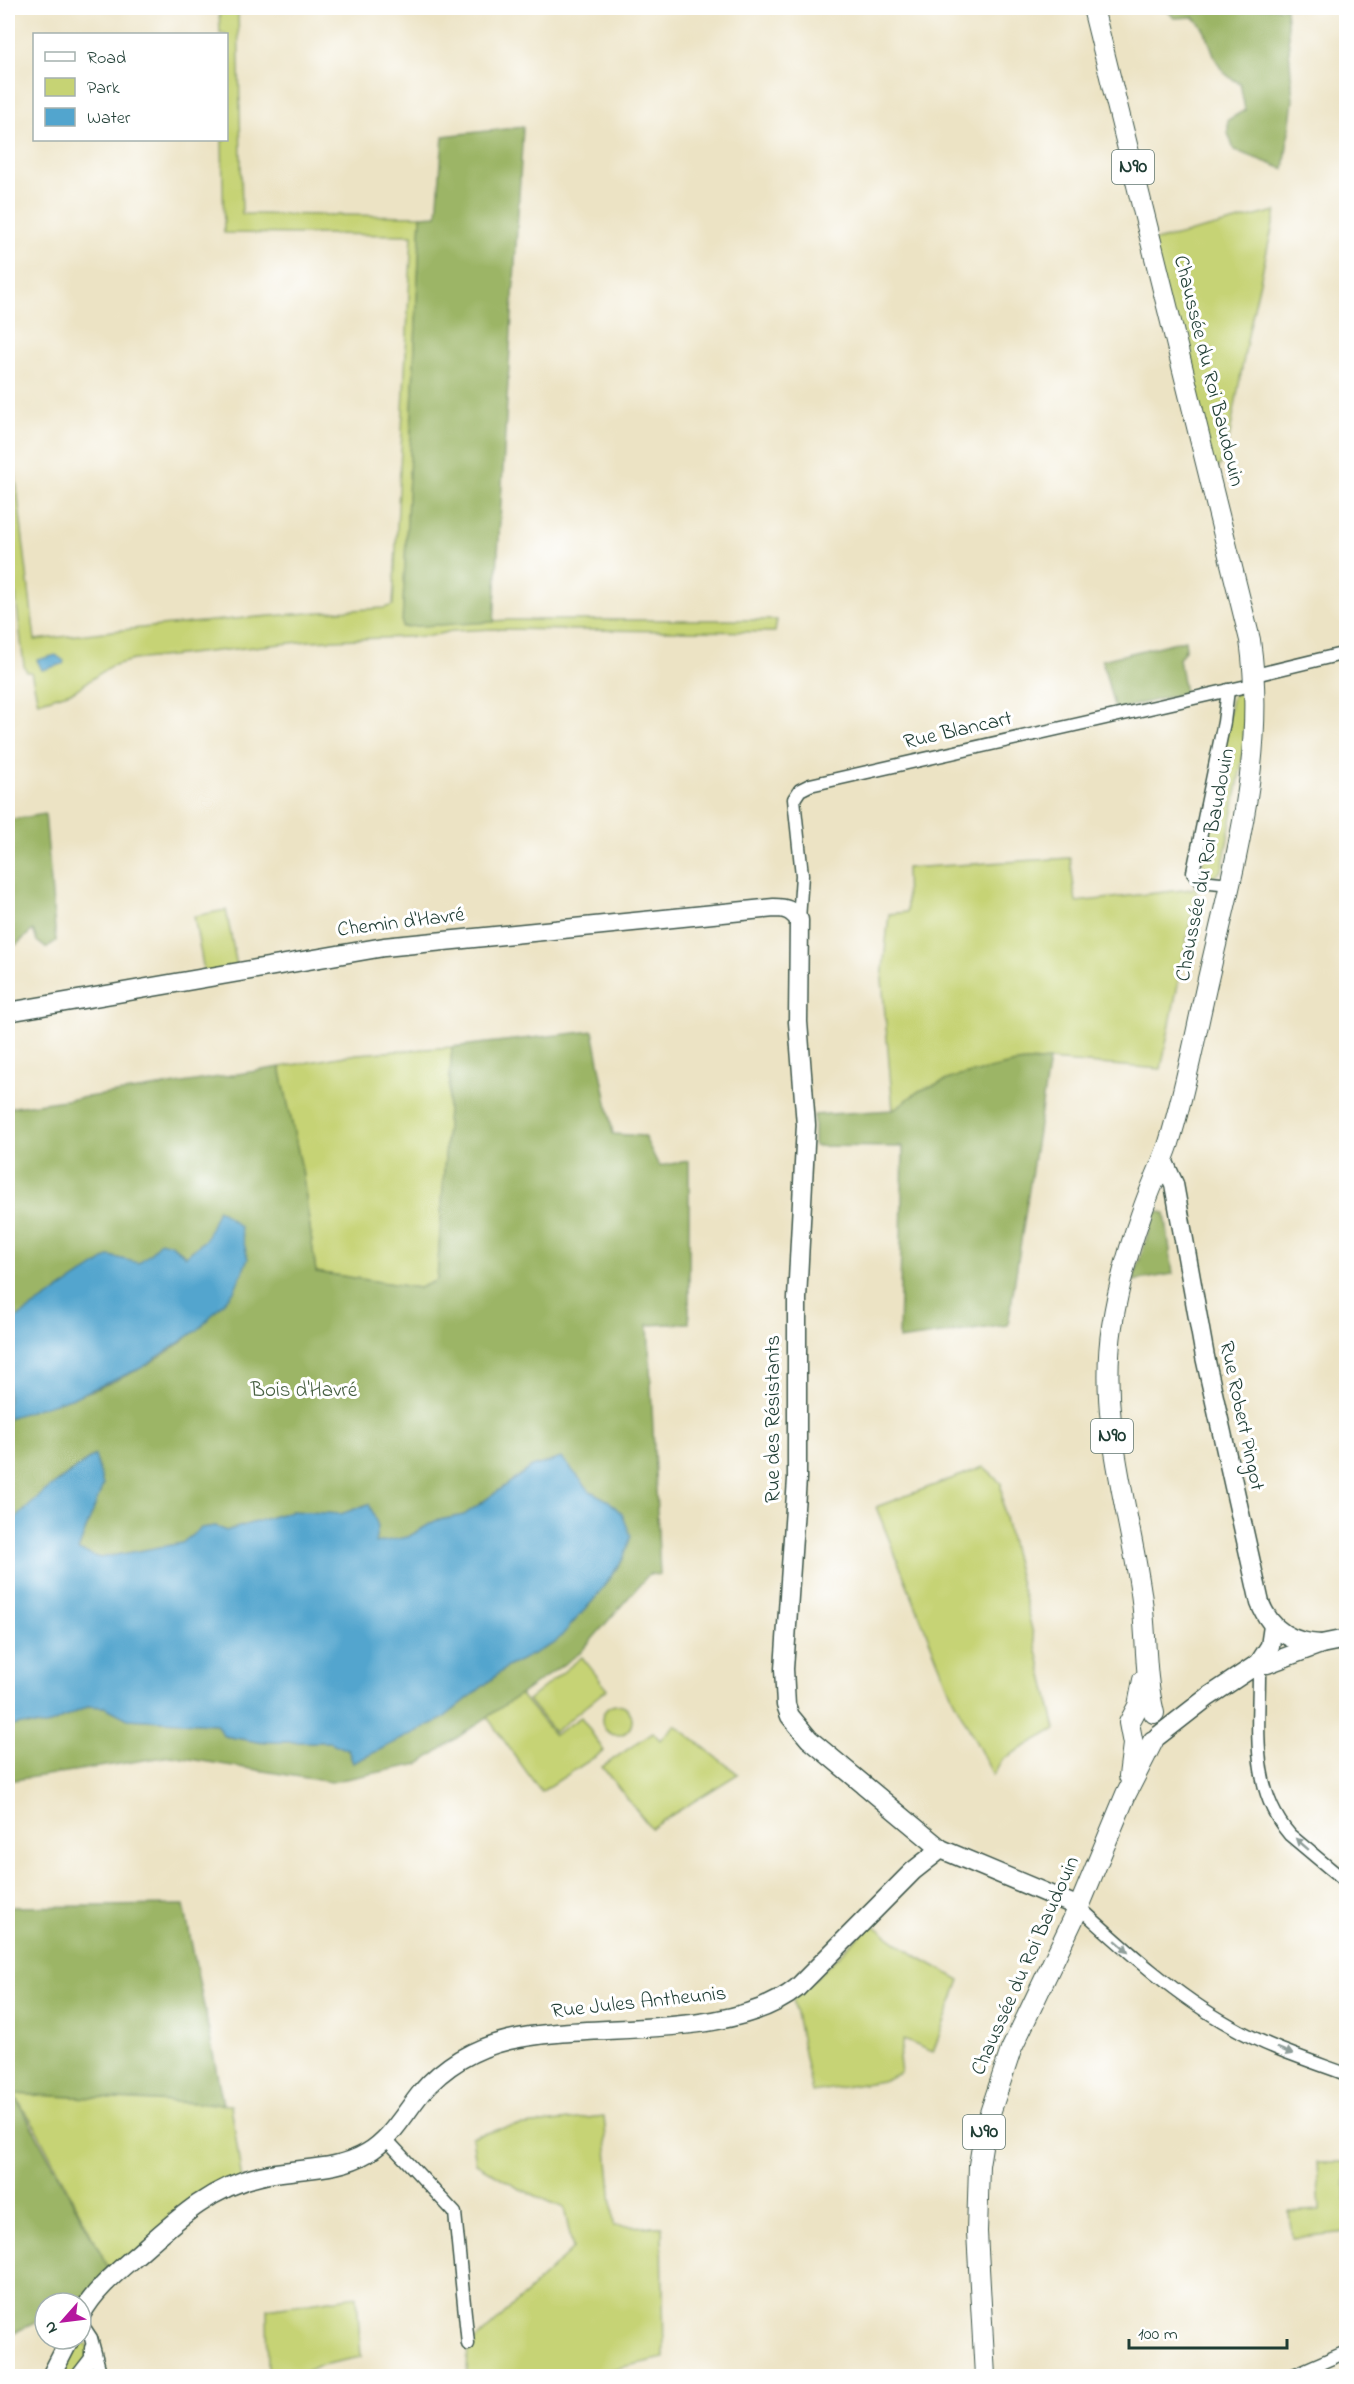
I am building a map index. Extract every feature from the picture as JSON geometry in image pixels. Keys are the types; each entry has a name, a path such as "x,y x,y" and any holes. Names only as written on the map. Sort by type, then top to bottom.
{"main road":[{"name":"Chaussée du Roi Baudouin","path":"1093,8 1250,640 1256,680 1252,772 1230,884 1181,1103 1163,1160 1142,1212 1119,1287 1109,1353 1110,1428 1141,1594 1148,1692 1156,1714"},
{"name":"Chaussée du Roi Baudouin","path":"1126,1794 1133,1753 1132,1727 1145,1662"},
{"path":"1142,1711 1156,1714 1161,1725 1156,1738 1142,1742 1132,1727 1142,1711"},
{"name":"Chaussée du Roi Baudouin","path":"985,2376 977,2232 983,2140 993,2100 1011,2050 1078,1907 1126,1794 1156,1738"}],"street":[{"name":"Rue Blancart","path":"799,920 802,875 794,799 800,790 810,784 1228,690 1347,653"},
{"path":"1228,690 1193,872 1201,881 1230,884"},
{"name":"Chemin d'Havré","path":"8,1012 309,958 458,938 774,908 791,911 799,920"},
{"name":"Rue des Résistants","path":"799,920 798,1022 806,1125 797,1299 797,1479 784,1669 786,1705 790,1716 810,1739 941,1850"},
{"name":"Rue Robert Pingot","path":"1163,1160 1174,1184 1204,1357 1262,1609 1274,1626 1296,1641 1321,1644"},
{"path":"1156,1738 1184,1715 1259,1664 1270,1646 1274,1626"},
{"path":"1259,1664 1267,1664 1321,1644 1347,1639"},
{"path":"1259,1664 1258,1751 1265,1791 1286,1830 1347,1882"},
{"path":"1156,1714 1175,1718 1184,1715"},
{"path":"941,1850 1078,1907 1122,1947 1218,2019 1252,2037 1347,2074"},
{"name":"Rue Jules Antheunis","path":"93,2294 190,2208 211,2195 257,2176 344,2163 366,2154 386,2139 435,2079 452,2065 488,2046 528,2037 697,2022 751,2012 776,2002 803,1983 913,1871 941,1850"},
{"path":"386,2139 455,2213 468,2344"},
{"path":"93,2346 101,2376"},
{"path":"51,2376 64,2351"},
{"path":"77,2376 91,2358 91,2351"},
{"path":"1292,2376 1347,2352"}],"green space":[{"path":"219,8 238,8 242,214 421,216 402,627 508,620 777,620 775,632 493,629 452,631 430,636 309,641 133,660 111,666 74,691 38,702 31,672 27,672 24,666 8,531 8,414 35,640 209,621 384,608 393,605 412,235 224,233 222,141 228,141 228,33 220,33"},
{"path":"1165,8 1286,8 1293,100 1284,169 1234,150 1228,133 1228,120 1245,110 1240,83 1229,77 1222,69 1206,33 1193,17 1174,18"},
{"path":"523,127 494,622 402,627 421,216 437,215 443,136"},
{"path":"1276,211 1249,330 1226,455 1211,480 1151,242"},
{"path":"1185,640 1186,648 1179,659 1185,693 1115,710 1102,660"},
{"path":"1234,694 1245,695 1244,751 1222,870 1214,877 1199,874 1197,865 1202,865 1218,790 1215,780 1232,698"},
{"path":"45,814 56,941 46,948 37,941 33,930 16,945 8,939 8,820"},
{"path":"1070,858 1076,902 1192,889 1198,884 1161,1069 1049,1060 1016,1063 955,1077 919,1091 893,1110 882,979 889,914 907,912 906,868"},
{"path":"226,910 238,971 205,977 194,916"},
{"name":"Bois d'Havré","path":"593,1031 613,1134 644,1136 659,1166 689,1161 689,1323 648,1325 660,1575 649,1574 580,1653 419,1764 331,1782 171,1756 8,1781 8,1728 19,1724 46,1726 89,1706 105,1707 129,1719 216,1724 224,1736 259,1742 330,1742 348,1750 353,1763 442,1719 507,1667 555,1643 597,1596 623,1559 609,1501 590,1491 561,1458 532,1467 464,1515 435,1521 408,1537 375,1544 378,1526 368,1504 341,1514 291,1511 226,1531 216,1526 202,1528 182,1543 100,1558 78,1551 102,1485 94,1455 45,1491 8,1526 8,1418 92,1391 130,1374 184,1340 211,1313 206,1239 186,1256 171,1244 138,1263 110,1256 8,1324 8,1108 280,1067 302,1170 316,1272 419,1288 437,1280 452,1047"},
{"path":"452,1047 437,1281 419,1288 316,1272 302,1170 280,1067 357,1054"},
{"path":"1049,1060 1008,1325 899,1340 903,1147 814,1146 814,1115 893,1110 919,1091 955,1077 1016,1063"},
{"path":"1155,1211 1165,1213 1173,1274 1133,1281"},
{"path":"983,1467 1001,1483 1003,1510 1056,1729 1003,1759 993,1775 951,1694 876,1507"},
{"path":"582,1657 607,1689 554,1732 528,1700"},
{"path":"520,1694 554,1735 581,1717 604,1751 541,1792 487,1717"},
{"path":"617,1705 628,1709 632,1720 628,1731 617,1735 606,1731 602,1720 606,1709"},
{"path":"675,1725 738,1774 651,1828 602,1767 653,1732 660,1740"},
{"path":"184,1905 223,2104 14,2094 113,2276 93,2293 93,2291 33,2291 33,2323 8,2336 8,1907"},
{"path":"872,1924 915,1955 960,1980 933,2052 904,2040 899,2058 901,2073 882,2081 812,2092 793,1999"},
{"path":"14,2094 231,2105 242,2181 113,2276 35,2127"},
{"path":"604,2116 614,2226 662,2227 664,2358 582,2376 467,2376 468,2344 472,2344 573,2249 564,2208 518,2188 476,2163 472,2137 507,2127"},
{"path":"1317,2162 1346,2162 1346,2232 1292,2238 1289,2212 1320,2210"},
{"path":"357,2296 361,2357 317,2366 297,2376 268,2376 267,2309"},
{"path":"71,2351 90,2351 77,2376 58,2376"}],"water":[{"path":"56,655 64,661 63,664 42,670 37,660"},
{"path":"218,1209 240,1227 248,1259 234,1291 199,1329 141,1368 77,1396 8,1418 8,1324 110,1256 138,1263 151,1253 160,1241 171,1244 186,1256 206,1239"},
{"path":"95,1455 103,1485 78,1550 100,1558 182,1543 201,1528 216,1526 226,1531 291,1511 341,1514 369,1504 378,1526 375,1543 408,1537 435,1521 464,1515 532,1467 562,1458 590,1491 609,1501 622,1514 631,1536 623,1559 597,1596 555,1643 507,1667 442,1719 353,1763 348,1750 330,1742 259,1742 224,1736 216,1724 128,1719 105,1707 89,1706 46,1726 19,1724 8,1728 8,1526 45,1491"}]}
